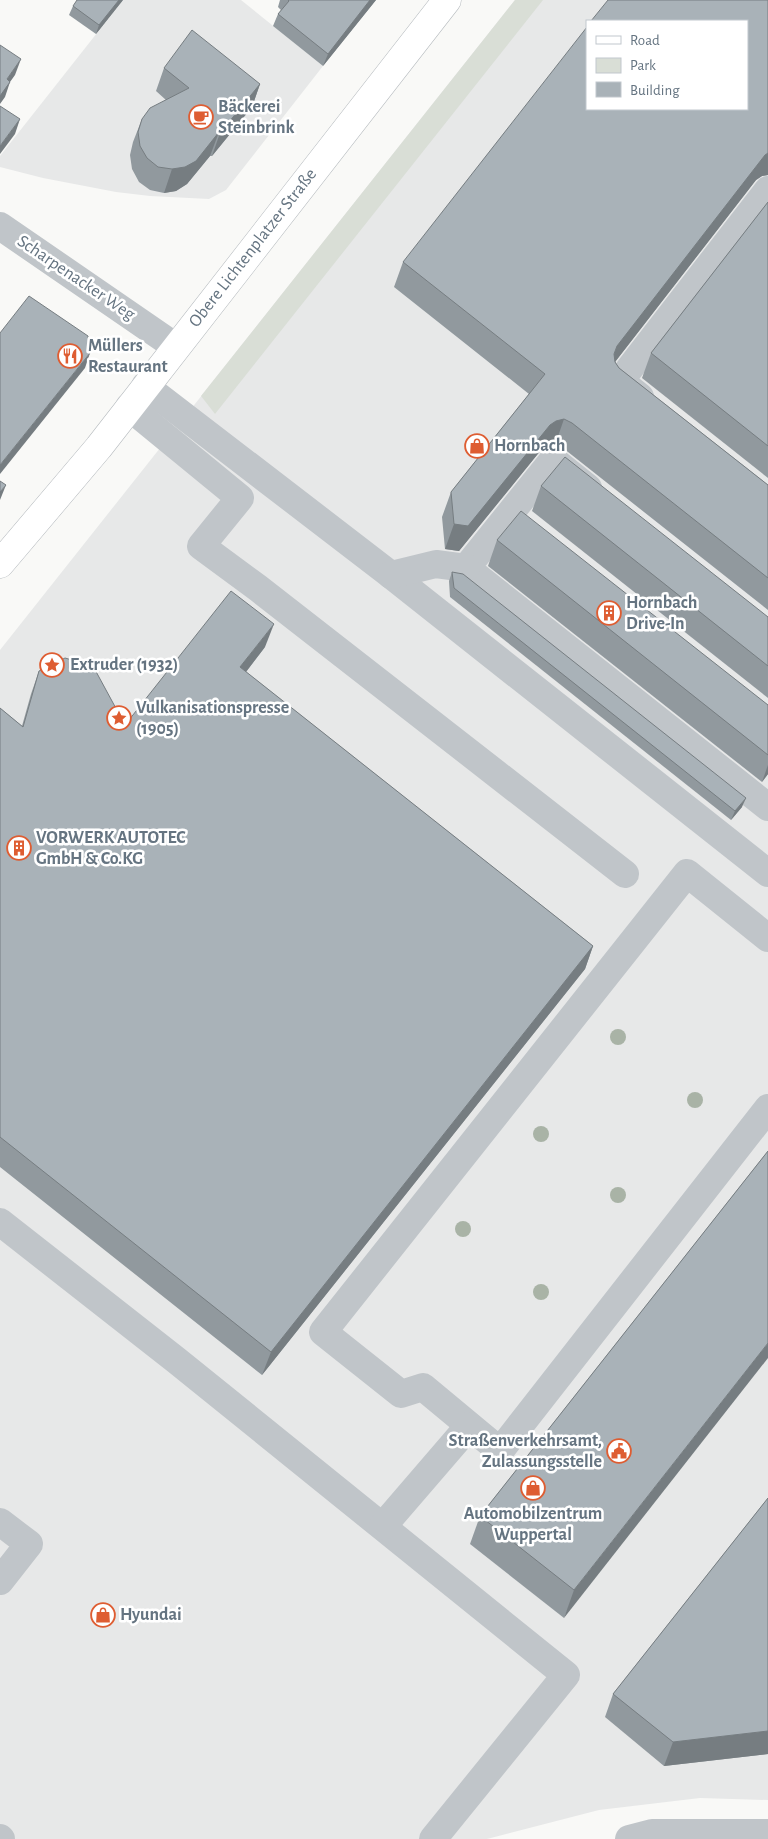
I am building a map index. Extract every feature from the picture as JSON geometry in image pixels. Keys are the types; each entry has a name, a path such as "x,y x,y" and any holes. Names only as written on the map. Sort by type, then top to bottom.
{"main road":[{"name":"Obere Lichtenplatzer Straße","path":"0,564 98,447 446,0"}],"street":[{"path":"659,412 620,381 768,190"},
{"name":"Scharpenacker Weg","path":"0,226 176,347"},
{"path":"145,386 391,575 768,873"},
{"path":"129,407 240,498 201,546 266,594 624,874"},
{"path":"466,568 518,520 553,460 606,503"},
{"path":"391,575 436,564 466,568 768,807"},
{"path":"768,938 687,873 323,1332 401,1394 423,1387 500,1450 768,1108"},
{"path":"0,1222 169,1355 566,1674 433,1839"},
{"path":"383,1526 469,1426"},
{"path":"0,1522 29,1544 0,1582"},
{"path":"629,1839 652,1833 768,1833"}],"shaded area":[{"path":"123,0 241,0 323,66 226,190 209,199 116,192 43,178 0,167 0,156"},
{"name":"VORWERK AUTOTEC GmbH & Co.KG","path":"515,0 768,0 768,1800 700,1798 599,1810 487,1839 0,1839 0,650"}],"green space":[{"path":"515,0 543,0 215,414 201,396"}],"building":[{"path":"77,0 119,0 99,25 73,6"},
{"path":"288,0 370,0 328,54 278,14"},
{"path":"608,0 768,0 768,153 617,346 614,354 615,362 619,368 768,485 768,578 572,423 564,419 550,425 468,526 454,524 451,492 545,374 403,262 586,28 586,110 748,110 748,20 592,20"},
{"name":"Bäckerei Steinbrink","path":"192,30 260,84 196,161 185,167 172,169 158,167 147,158 140,146 138,132 142,119 150,108 189,88 164,68"},
{"path":"0,45 21,59 7,79 10,82 0,96"},
{"path":"0,106 20,119 0,146"},
{"path":"768,202 768,446 651,353"},
{"path":"29,296 88,336 90,353 0,465 0,333"},
{"path":"565,457 768,617 768,666 541,486"},
{"path":"0,481 6,485 0,492"},
{"path":"521,511 768,705 768,755 497,540"},
{"path":"452,572 463,574 746,798 735,811 454,588"},
{"path":"231,591 274,624 240,667 593,946 271,1352 0,1137 0,708 23,727 39,671 65,658 93,666 125,725"},
{"name":"Straßenverkehrsamt, Zulassungsstelle","path":"768,1151 768,1343 574,1590 480,1516"},
{"path":"768,1498 768,1731 673,1742 613,1694"}],"place":[{"name":"Bäckerei Steinbrink","path":"201,117"},
{"name":"Müllers Restaurant","path":"70,356"},
{"name":"Hornbach","path":"477,446"},
{"name":"Hornbach Drive-In","path":"609,613"},
{"name":"Extruder (1932)","path":"52,665"},
{"name":"Vulkanisationspresse (1905)","path":"119,718"},
{"name":"VORWERK AUTOTEC GmbH & Co.KG","path":"19,848"},
{"name":"Straßenverkehrsamt, Zulassungsstelle","path":"619,1451"},
{"name":"Automobilzentrum Wuppertal","path":"533,1488"},
{"name":"Hyundai","path":"103,1615"}]}
